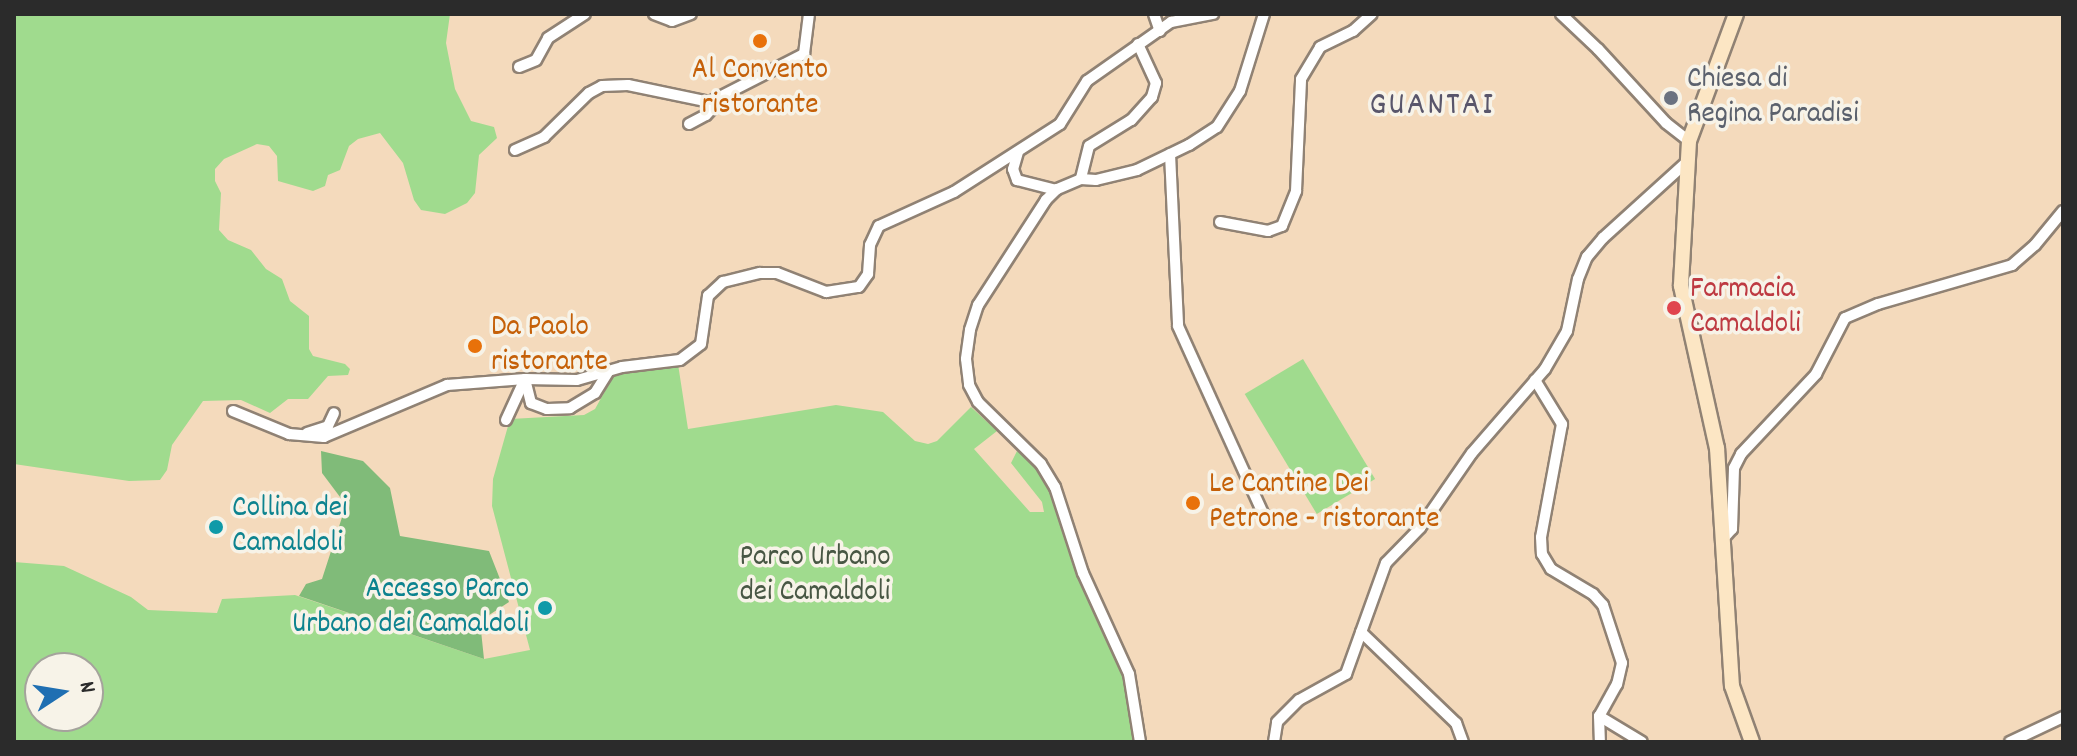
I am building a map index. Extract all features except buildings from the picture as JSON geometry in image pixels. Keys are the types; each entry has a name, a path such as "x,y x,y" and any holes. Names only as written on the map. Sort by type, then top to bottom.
{"street":[{"path":"519,67 536,60 548,38 585,14"},
{"path":"654,14 672,21 691,14"},
{"path":"515,150 544,137 589,93 602,86 628,85 710,102 804,54 809,14"},
{"path":"1154,14 1160,31"},
{"path":"233,411 302,436 324,437 447,385 525,379 577,380 680,360 696,350 702,338 708,296 723,282 760,273 777,273 826,292 859,287 868,274 870,245 879,226 954,192 1060,124 1087,81 1171,22 1213,14"},
{"path":"1140,742 1129,674 1083,573 1055,487 1041,464 978,402 969,385 968,345 978,305 991,280 1056,190 1081,179 1096,180 1137,170 1217,127 1234,105 1264,14"},
{"path":"1220,222 1268,231 1282,226 1296,191 1301,79 1320,47 1353,31 1372,14"},
{"path":"1561,14 1666,123 1689,141"},
{"path":"1736,14 1689,141 1681,286 1717,448 1732,686 1752,742"},
{"path":"1081,179 1089,146 1131,120 1156,89 1138,44"},
{"path":"689,124 706,115 726,94"},
{"path":"1018,152 1013,169 1017,180 1056,190"},
{"path":"1170,154 1178,326 1266,520"},
{"path":"1274,742 1277,722 1299,700 1346,674 1386,563 1420,528 1472,453 1535,380 1567,331 1578,279 1587,257 1603,238 1688,161"},
{"path":"1722,540 1732,529 1731,481 1741,454 1816,374 1845,318 1878,304 2012,265 2035,245 2063,211"},
{"path":"525,379 531,403 547,409 570,408 591,397 608,372"},
{"path":"506,420 525,379"},
{"path":"1535,380 1562,424 1541,537 1542,554 1551,569 1593,594 1603,605 1622,663 1617,684 1599,716 1600,742"},
{"path":"302,436 328,426 334,413"},
{"path":"1361,632 1456,723 1463,742"},
{"path":"1599,716 1642,742"},
{"path":"2010,742 2063,717"}],"green space":[{"path":"14,14 450,14 446,43 455,89 471,121 494,127 497,138 479,155 475,193 467,203 445,214 421,210 414,200 403,163 380,133 358,139 349,146 340,170 328,175 325,186 313,191 278,181 277,156 269,146 257,144 224,159 215,169 215,181 221,193 219,230 228,240 251,250 266,269 282,279 290,301 309,316 309,349 313,356 345,364 350,369 348,375 328,376 308,399 288,399 270,413 241,400 203,401 172,445 167,470 160,480 129,481 14,464"},
{"path":"1303,359 1375,479 1317,514 1245,394"},
{"name":"Parco Urbano dei Camaldoli","path":"678,364 688,429 836,405 883,412 915,441 928,444 937,441 971,407 997,431 974,449 1030,512 1044,512 1042,502 1011,463 1017,451 1033,462 1051,488 1080,577 1123,671 1136,742 14,742 14,562 64,566 131,597 148,610 217,613 222,599 295,595 484,659 530,650 492,506 493,479 510,419 584,415 595,409 614,375"},
{"path":"321,451 363,461 390,488 400,536 489,551 509,602 480,621 484,659 299,596 306,584 322,579 346,505 322,473"}],"place":[{"name":"Al Convento ristorante","path":"760,41"},
{"name":"Chiesa di Regina Paradisi","path":"1671,98"},
{"name":"Farmacia Camaldoli","path":"1674,308"},
{"name":"Da Paolo ristorante","path":"475,346"},
{"name":"Le Cantine Dei Petrone - ristorante","path":"1193,503"},
{"name":"Collina dei Camaldoli","path":"216,527"},
{"name":"Accesso Parco Urbano dei Camaldoli","path":"545,608"}],"district":[{"name":"GUANTAI","path":"1432,107"}]}
